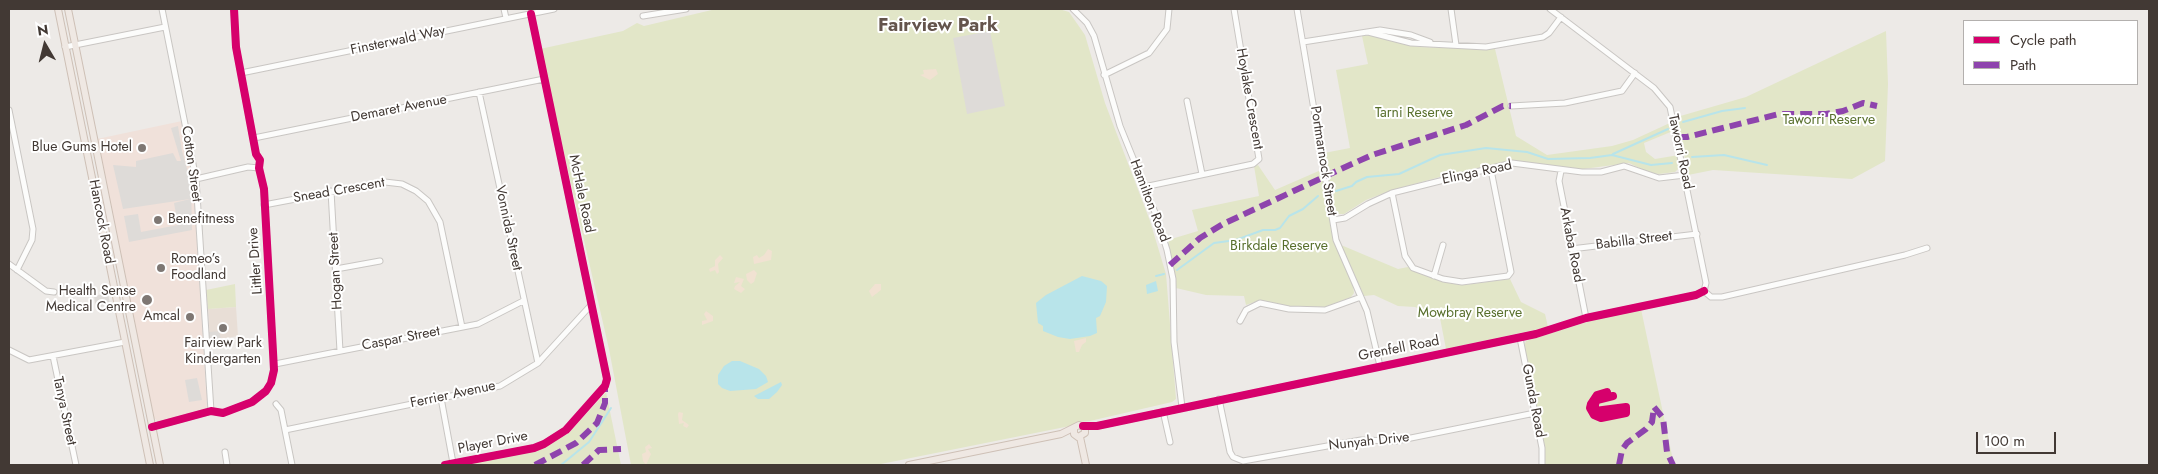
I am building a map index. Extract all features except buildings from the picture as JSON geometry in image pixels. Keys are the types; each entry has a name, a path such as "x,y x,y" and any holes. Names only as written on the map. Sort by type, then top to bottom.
{"main road":[{"name":"Hancock Road","path":"58,9 150,465"},
{"name":"Hancock Road","path":"68,9 160,465"},
{"path":"131,322 130,332 125,342 137,351"},
{"path":"140,415 152,427 148,434 147,448"},
{"path":"1079,432 1086,465"},
{"name":"Grenfell Road","path":"909,465 1079,432"}],"street":[{"name":"Cotton Street","path":"162,9 172,48 196,179 211,411"},
{"name":"Littler Drive","path":"152,427 211,411 223,413 259,398 271,383 275,364 264,205 259,168 260,160 256,154 234,34 234,9"},
{"path":"504,9 506,18"},
{"name":"Finsterwald Way","path":"241,74 554,9"},
{"path":"643,16 683,9"},
{"name":"Hamilton Road","path":"1073,9 1083,18 1092,31 1120,126 1162,232 1170,265 1174,342 1182,407"},
{"path":"1104,75 1149,53 1167,29 1169,9"},
{"name":"Hoylake Crescent","path":"1144,187 1253,164 1259,159 1234,9"},
{"name":"Portmarnock Street","path":"1297,9 1340,252 1370,322 1380,366"},
{"path":"1451,9 1456,45"},
{"name":"Taworri Road","path":"1550,9 1661,94 1670,107 1697,234 1706,283 1704,291"},
{"name":"McHale Road","path":"531,14 607,379"},
{"path":"1303,42 1368,32 1411,43 1495,46 1543,37 1561,17"},
{"path":"65,47 165,26"},
{"path":"1511,106 1565,103 1622,91 1635,74"},
{"name":"Demaret Avenue","path":"254,138 544,79"},
{"name":"Vonnida Street","path":"480,92 523,301 538,363"},
{"path":"1187,101 1202,174"},
{"path":"9,110 33,229 32,240 17,270"},
{"name":"Elinga Road","path":"1333,220 1345,218 1368,204 1392,193 1512,164 1561,171 1601,172 1624,166 1659,178 1685,175"},
{"path":"196,179 253,167 259,168"},
{"path":"1392,193 1408,264 1434,276 1462,282 1508,276 1512,272 1491,170"},
{"name":"Arkaba Road","path":"1561,171 1559,181 1586,318"},
{"name":"Snead Crescent","path":"264,205 331,191 392,182 409,187 428,201 440,222 462,327"},
{"name":"Hogan Street","path":"331,191 340,351"},
{"name":"Babilla Street","path":"1571,249 1697,234"},
{"path":"1434,276 1443,245"},
{"path":"1704,291 1711,297 1722,297 1864,265 1927,248"},
{"path":"336,269 380,261"},
{"path":"9,264 46,290 54,292"},
{"name":"Grenfell Road","path":"1079,432 1097,426 1219,399 1520,338 1550,331 1586,318 1696,295 1704,291"},
{"path":"1240,321 1246,310 1260,303 1289,309 1325,310 1360,297"},
{"name":"Caspar Street","path":"275,364 462,327 484,321 523,301"},
{"name":"Ferrier Avenue","path":"284,430 500,386 538,363 591,305"},
{"name":"Gunda Road","path":"1520,338 1542,448 1542,465"},
{"path":"9,350 29,360 125,342"},
{"name":"Tanya Street","path":"53,356 76,465"},
{"name":"Player Drive","path":"445,465 534,448 544,444 566,430 605,386 607,379"},
{"path":"441,398 453,463"},
{"name":"Nunyah Drive","path":"1219,399 1230,452 1233,457 1243,461 1361,440 1396,441 1535,413"},
{"path":"276,404 281,410 292,465"},
{"path":"1163,411 1170,442"},
{"path":"225,452 227,465"}],"shaded area":[{"path":"990,31 1005,106 967,114 953,38"},
{"path":"182,121 193,173 206,389 210,409 160,423 154,418 97,139"},
{"path":"178,126 182,151 191,183 192,230 129,242 124,216 138,214 141,232 178,225 174,203 190,199 123,209 113,165 136,167 136,161 173,153 177,161 181,161 171,128"},
{"path":"108,293 110,305 96,308 94,296"},
{"name":"Fairview Park Kindergarten","path":"236,307 238,336 210,341 208,309"},
{"path":"219,331 221,339 210,341 209,332"},
{"path":"197,378 202,400 189,402 185,380"}],"green space":[{"path":"716,9 1059,9 1069,12 1085,35 1105,103 1150,221 1166,274 1176,399 1172,402 1090,421 1077,422 1070,426 876,465 631,465 609,349 540,49 623,31 637,23 644,26"},
{"name":"Taworri Reserve","path":"1886,31 1888,84 1885,161 1852,179 1713,170 1688,175 1677,117 1746,97"},
{"name":"Tarni Reserve","path":"1368,35 1418,47 1495,49 1516,136 1547,155 1612,146 1633,140 1672,122 1673,131 1644,143 1646,152 1655,159 1679,155 1680,167 1675,172 1659,174 1650,173 1629,163 1583,169 1562,168 1511,160 1479,170 1458,172 1392,190 1366,200 1344,214 1337,214 1334,209 1324,153 1350,148 1336,70 1368,64 1362,36"},
{"name":"Birkdale Reserve","path":"1258,165 1275,190 1321,170 1334,241 1353,286 1354,293 1351,297 1325,307 1289,306 1260,300 1246,305 1244,296 1206,295 1176,288 1168,240 1198,231 1192,210 1259,196 1254,166"},
{"name":"Mowbray Reserve","path":"1341,245 1398,269 1408,267 1445,282 1464,285 1510,279 1521,302 1545,314 1548,327 1446,349 1440,318 1415,307 1398,306 1374,295 1364,296"},
{"path":"235,284 236,307 208,309 206,290"},
{"path":"1641,309 1674,465 1545,465 1545,447 1524,346 1526,341 1587,322"},
{"path":"606,392 621,465 455,465 535,451 545,447 569,433"}],"sand":[{"path":"936,69 938,74 930,80 920,75 924,74 923,70"},
{"path":"768,249 772,251 771,260 754,264 753,257 757,255 759,258"},
{"path":"720,255 723,258 718,264 719,272 717,274 715,270 710,272 709,269 715,266 715,260"},
{"path":"754,270 757,273 754,282 751,284 747,280 746,274"},
{"path":"736,277 744,279 741,286 745,289 741,293 734,289 740,282 734,283"},
{"path":"875,284 881,284 881,290 872,297 869,291"},
{"path":"706,311 713,316 713,321 702,325 702,321 707,320 704,314"},
{"path":"1086,338 1086,342 1082,345 1079,352 1076,352 1074,341"},
{"path":"679,412 683,413 682,420 689,425 687,428 683,426 684,423 679,424"},
{"path":"649,444 652,448 648,449 651,454 646,465 642,454 646,452 645,447"}],"water":[{"path":"1082,276 1101,281 1107,286 1106,302 1100,316 1096,318 1097,333 1070,339 1043,331 1043,326 1038,323 1036,303 1046,295"},
{"path":"1156,281 1158,291 1147,294 1146,285"},
{"path":"732,361 740,361 759,369 766,376 768,382 756,389 730,391 722,388 718,384 718,375 724,366"},
{"path":"781,382 782,385 769,399 758,399 754,396"}],"waterway":[{"path":"1683,122 1722,111 1745,108"},
{"path":"1613,154 1668,129"},
{"path":"1336,191 1352,186 1367,177 1399,174 1440,155 1486,148 1527,152 1548,159 1590,158 1612,155 1651,165 1672,163"},
{"path":"1692,157 1724,155 1767,165"},
{"path":"1177,270 1214,243 1236,240 1263,230 1280,228 1289,216 1303,209 1318,196"},
{"path":"1156,276 1164,274"},
{"path":"561,465 589,442 611,408"}],"marked path":[{"path":"1677,137 1687,137 1779,114 1826,114 1843,111 1863,103 1877,106"},
{"path":"1170,265 1200,238 1223,224 1372,155 1466,125 1503,106 1511,106"},
{"path":"535,465 576,443 597,423 605,403 605,386"},
{"path":"1619,465 1622,450 1627,443 1646,429 1652,422 1654,407 1663,418 1667,452 1673,465"},
{"path":"583,465 599,450 621,449"}],"cycle path":[{"path":"152,427 211,411 223,413 252,402 266,391 271,383 274,370 264,189 259,168 260,160 256,154 236,47 234,9"},
{"path":"445,465 534,448 544,444 566,430 605,386 607,379 531,14"},
{"path":"1083,426 1097,426 1536,334 1586,318 1696,295 1704,291"},
{"path":"1607,392 1597,395 1591,404 1590,408 1594,415 1601,418 1626,413 1626,407 1595,411 1597,400 1613,396"}],"place":[{"name":"Blue Gums Hotel","path":"142,148"},
{"name":"Benefitness","path":"158,220"},
{"name":"Romeo’s Foodland","path":"161,268"},
{"name":"Health Sense Medical Centre","path":"147,300"},
{"name":"Amcal","path":"190,317"},
{"name":"Fairview Park Kindergarten","path":"223,328"}],"district":[{"name":"Fairview Park","path":"938,26"}]}
